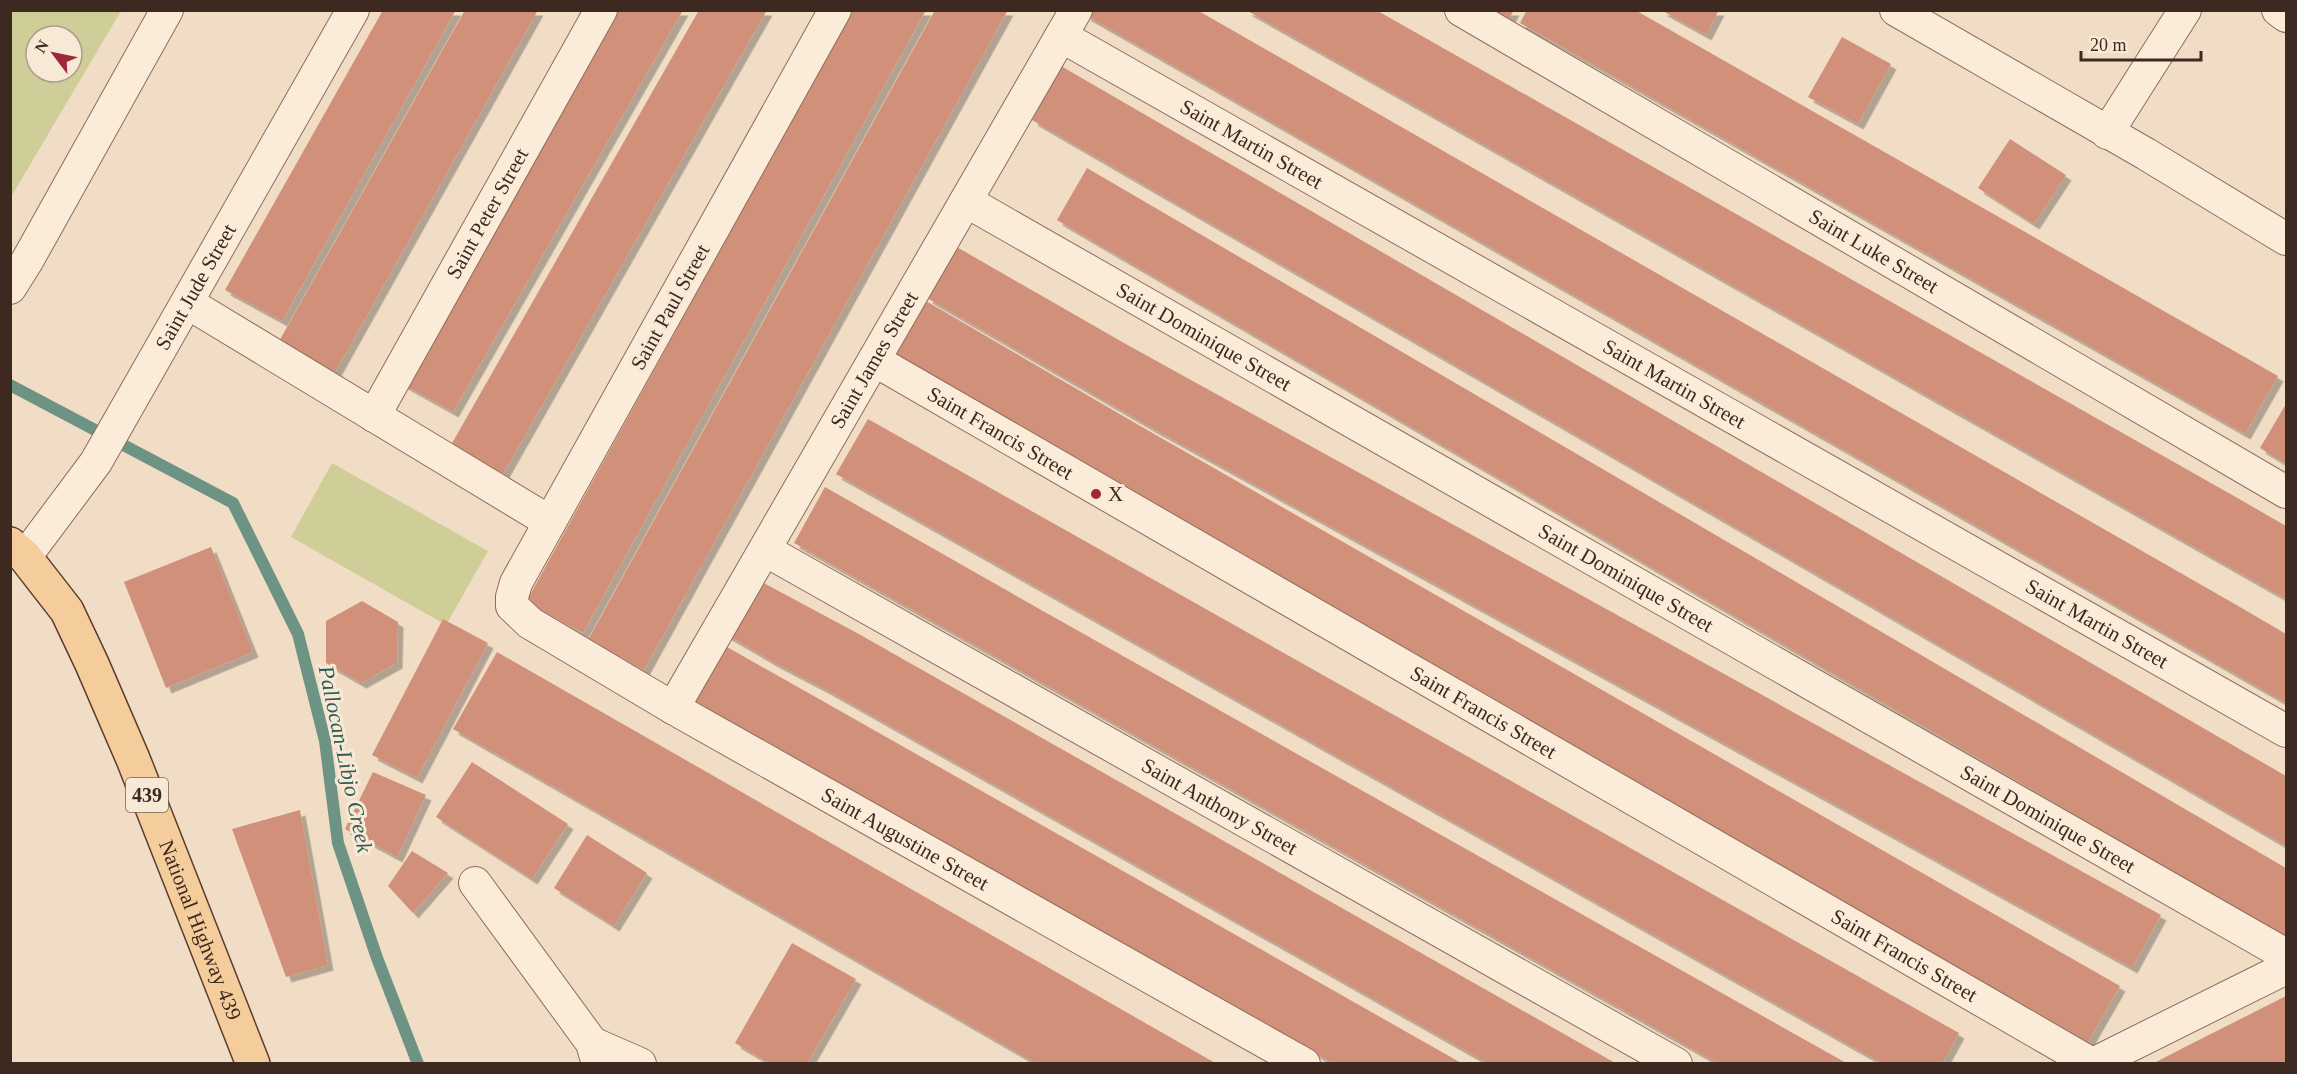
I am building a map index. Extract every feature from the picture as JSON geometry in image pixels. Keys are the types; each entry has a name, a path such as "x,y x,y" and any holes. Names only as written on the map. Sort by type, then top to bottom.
{"main road":[{"name":"National Highway 439","path":"18,550 66,611 92,664 133,759 253,1064"}],"street":[{"path":"13,283 167,10"},
{"name":"Saint Jude Street","path":"18,550 96,462 353,10"},
{"name":"Saint Peter Street","path":"374,416 601,10"},
{"name":"Saint Paul Street","path":"512,606 516,583 835,10"},
{"name":"Saint Luke Street","path":"1461,10 2286,492"},
{"path":"1896,10 2108,132 2286,239"},
{"path":"2108,132 2186,10"},
{"path":"2278,10 2286,16"},
{"name":"Saint James Street","path":"674,708 1069,23"},
{"name":"Saint Martin Street","path":"1069,23 2286,731"},
{"name":"Saint Dominique Street","path":"966,201 2286,956"},
{"path":"188,303 550,522"},
{"name":"Saint Francis Street","path":"874,360 2093,1064"},
{"name":"Saint Anthony Street","path":"765,550 1676,1064"},
{"name":"Saint Augustine Street","path":"512,606 530,623 674,708 1304,1064"},
{"path":"475,883 595,1053 640,1064"},
{"path":"2093,1064 2286,968"}],"shaded area":[{"path":"10,11 121,11 84,74 84,24 24,24 24,84 78,84 11,197"},
{"path":"332,463 488,551 446,625 291,537"}],"building":[{"path":"383,10 456,10 282,321 225,290"},
{"path":"465,10 538,10 333,376 277,345"},
{"path":"614,10 683,10 453,412 401,383"},
{"path":"699,10 767,10 499,481 447,452"},
{"path":"853,10 926,10 583,633 526,602"},
{"path":"935,10 1008,10 644,670 588,640"},
{"path":"1087,10 1197,10 2240,607 2286,634 2286,703 1085,15"},
{"path":"1246,10 1376,10 2286,526 2286,599"},
{"path":"1484,10 1514,10 1506,24"},
{"path":"1527,10 1635,10 2278,376 2245,434 1520,23"},
{"path":"1661,10 1719,10 1706,35"},
{"path":"1842,37 1891,64 1858,124 1808,97"},
{"path":"1061,66 2286,776 2286,846 1032,120"},
{"path":"2010,139 2066,175 2034,224 1978,188"},
{"path":"1087,168 2286,868 2286,938 1057,220"},
{"path":"955,246 1124,343 2161,915 2132,968 1152,428 927,298"},
{"path":"926,301 1142,427 2120,986 2088,1042 894,357"},
{"path":"2286,404 2286,464 2260,448"},
{"path":"868,419 1959,1033 1942,1064 1883,1064 836,474"},
{"path":"825,487 1848,1064 1719,1064 957,635 794,543"},
{"path":"211,547 253,652 166,688 124,582"},
{"path":"758,580 857,633 1617,1064 1489,1064 825,689 775,663 725,634"},
{"path":"362,601 398,622 397,663 361,683 326,663 326,621"},
{"path":"443,619 488,643 417,778 372,755"},
{"path":"720,643 1463,1064 1334,1064 689,698"},
{"path":"497,652 1217,1064 1037,1064 453,729"},
{"path":"472,762 568,824 532,879 436,817"},
{"path":"373,772 426,795 397,857 345,829"},
{"path":"300,810 328,965 286,977 232,829"},
{"path":"587,835 647,873 614,926 554,888"},
{"path":"412,851 448,873 413,913 388,886"},
{"path":"792,943 856,979 807,1064 771,1064 735,1043"},
{"path":"2286,996 2286,1064 2152,1064 2187,1046"}],"waterway":[{"name":"Pallocan-Libjo Creek","path":"10,385 233,503 298,634 325,741 338,843 377,958 418,1064"}],"place":[{"name":"X","path":"1096,494"}]}
